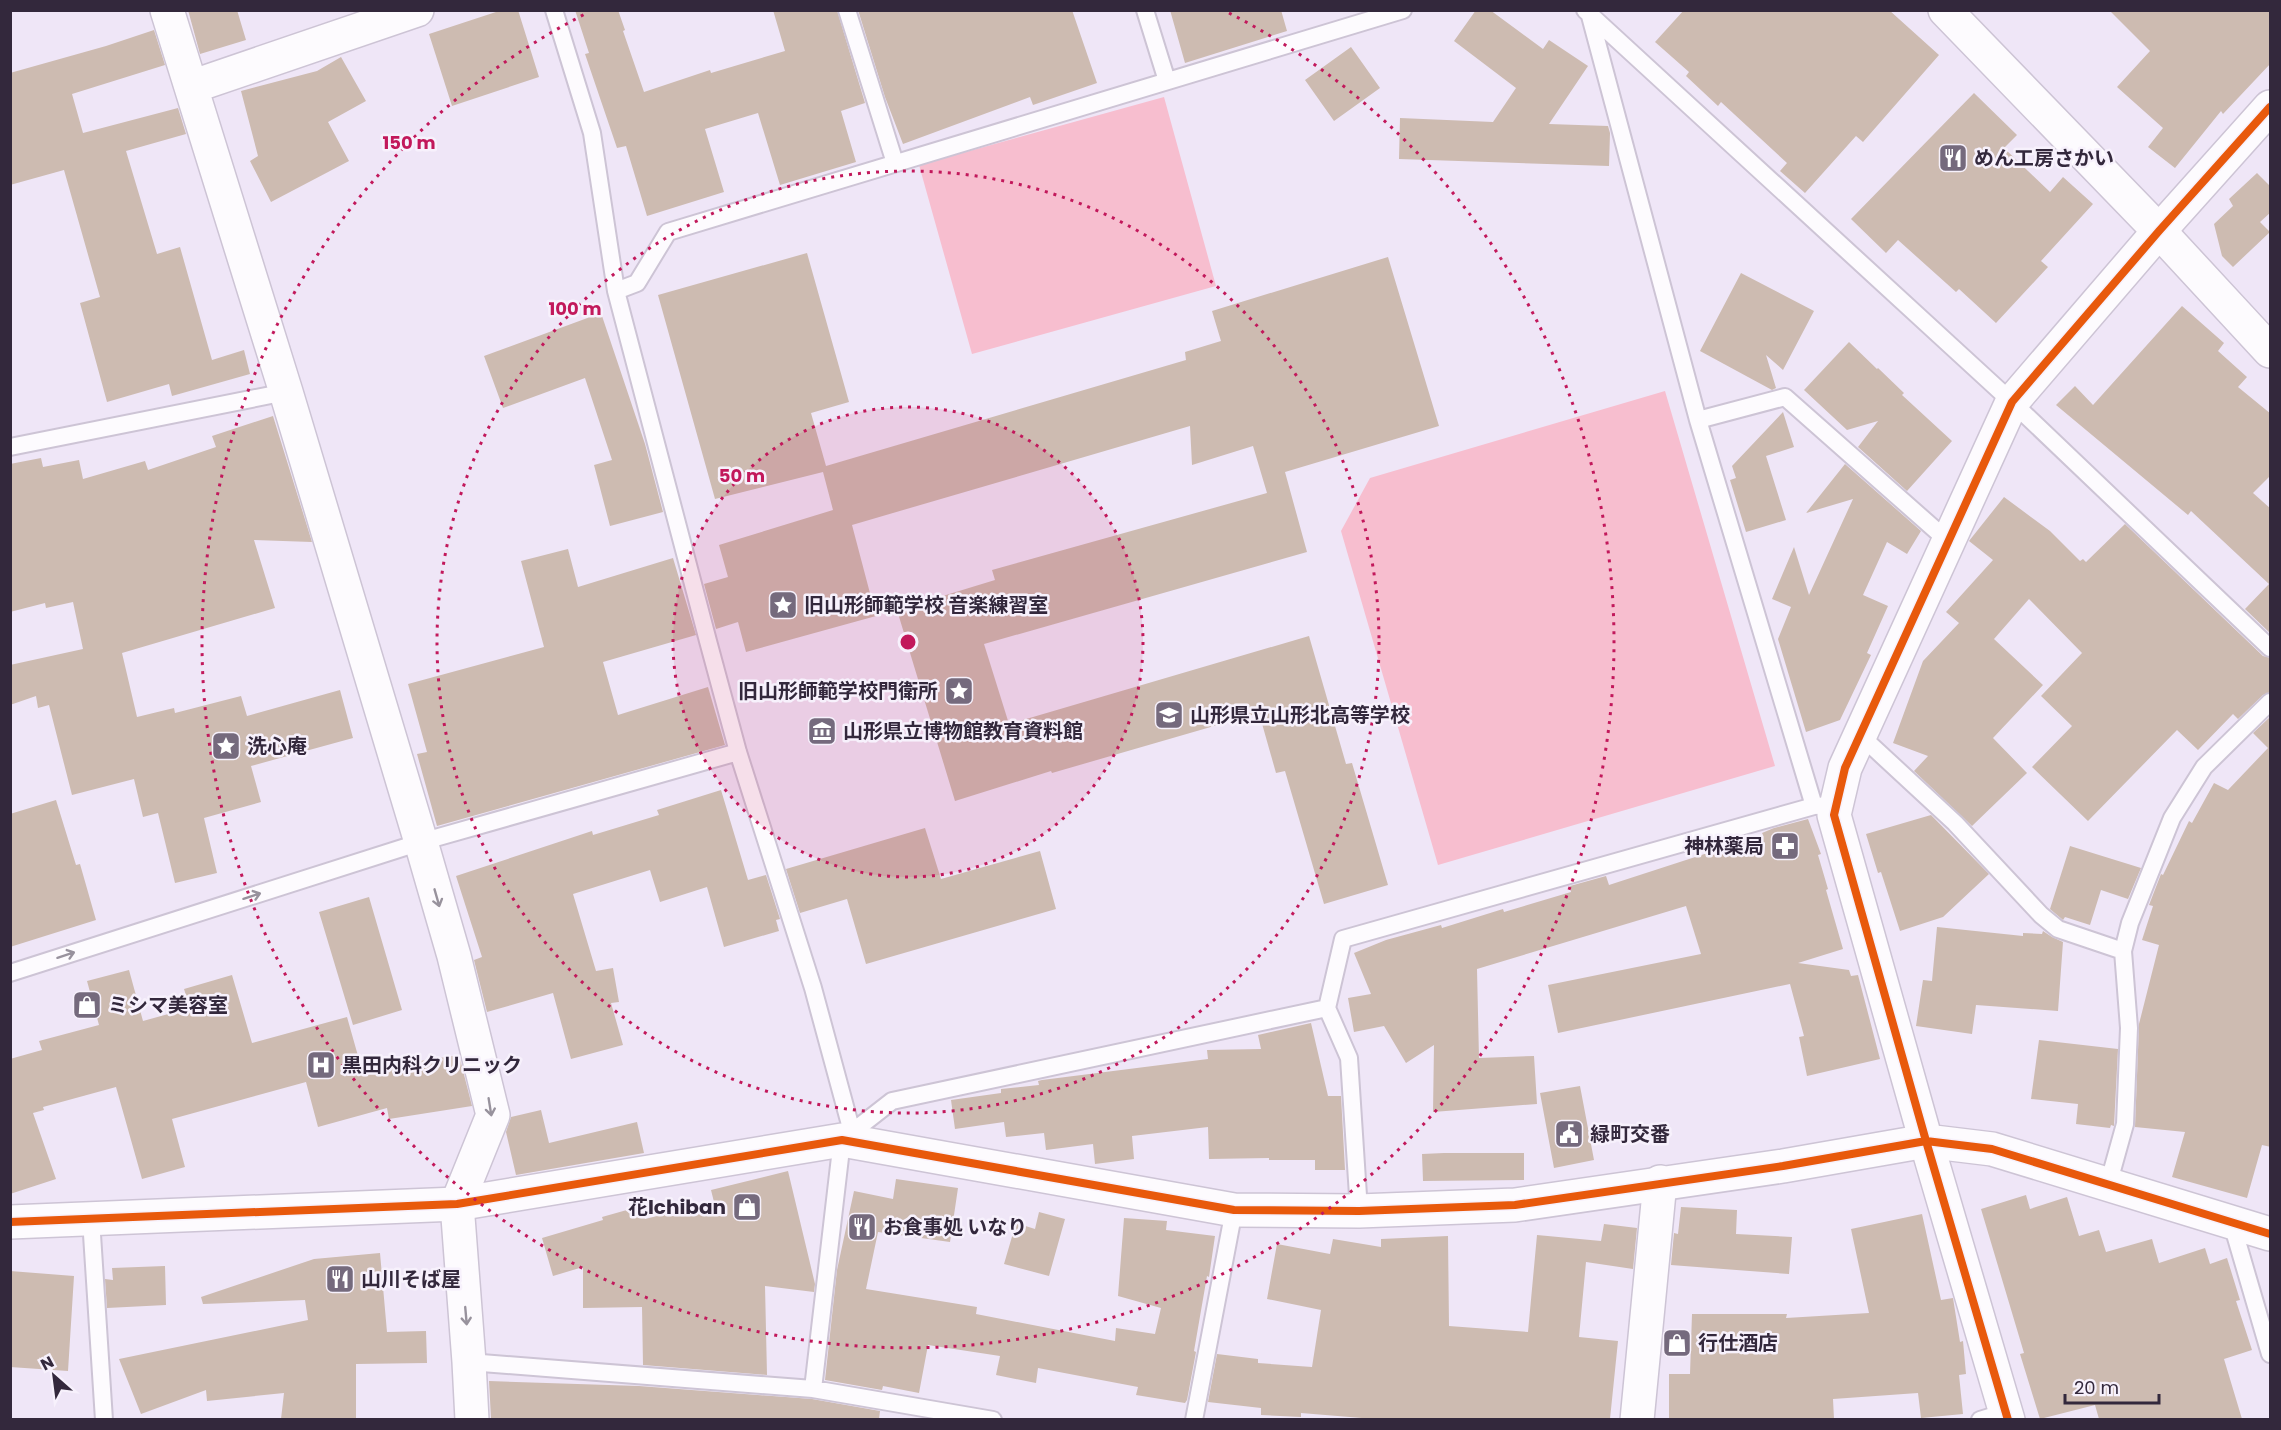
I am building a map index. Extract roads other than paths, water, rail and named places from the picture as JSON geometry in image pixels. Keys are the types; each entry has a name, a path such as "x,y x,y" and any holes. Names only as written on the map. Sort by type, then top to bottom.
{"street":[{"path":"167,10 286,392 421,842 454,956 493,1114 457,1204 470,1362 472,1419"},
{"path":"191,87 417,10"},
{"path":"1954,14 2271,351"},
{"path":"1998,1417 1926,1141 1834,815 1825,805 1845,768 2012,402 2158,231 2271,107"},
{"path":"10,1222 457,1204 847,1136 1234,1210 1359,1211 1515,1205 1660,1182 1783,1166 1926,1141 1992,1149 2232,1224 2269,1229"},
{"path":"1637,1419 1660,1182"}],"lane":[{"path":"554,10 592,134 616,291 738,752 813,988 847,1136 813,1389"},
{"path":"847,10 895,163"},
{"path":"1145,10 1167,81"},
{"path":"616,291 637,283 668,232 1403,10"},
{"path":"1587,13 2012,402 2271,648"},
{"path":"1359,1211 1349,1058 1327,1008 1343,939 1825,805 1698,420 1587,13"},
{"path":"10,447 286,392"},
{"path":"1698,420 1785,397 1948,541"},
{"path":"2108,1185 2125,1124 2129,1029 2123,951 2130,923 2172,819 2204,767 2271,702"},
{"path":"1860,735 1955,823 2041,915 2058,929 2123,951"},
{"path":"10,973 421,842 738,752"},
{"path":"847,1136 892,1101 1327,1008"},
{"path":"1194,1419 1234,1210"},
{"path":"91,1219 104,1419"},
{"path":"2232,1224 2271,1354"},
{"path":"470,1362 813,1389 993,1419"}],"place":[{"name":"めん工房さかい","path":"1953,158"},
{"name":"旧山形師範学校 音楽練習室","path":"783,605"},
{"name":"旧山形師範学校門衛所","path":"959,691"},
{"name":"山形県立山形北高等学校","path":"1169,715"},
{"name":"山形県立博物館教育資料館","path":"822,731"},
{"name":"洗心庵","path":"226,746"},
{"name":"神林薬局","path":"1785,846"},
{"name":"ミシマ美容室","path":"87,1005"},
{"name":"黒田内科クリニック","path":"321,1065"},
{"name":"緑町交番","path":"1569,1134"},
{"name":"花Ichiban","path":"747,1207"},
{"name":"お食事処 いなり","path":"862,1227"},
{"name":"山川そば屋","path":"340,1279"},
{"name":"行仕酒店","path":"1677,1343"}]}
